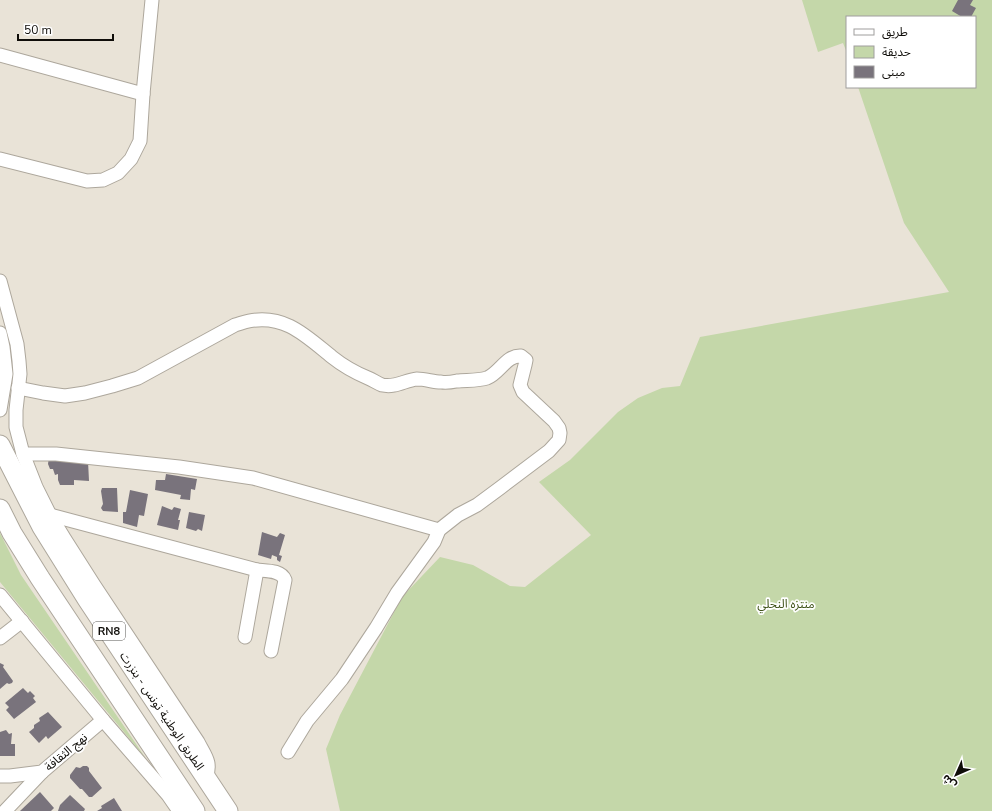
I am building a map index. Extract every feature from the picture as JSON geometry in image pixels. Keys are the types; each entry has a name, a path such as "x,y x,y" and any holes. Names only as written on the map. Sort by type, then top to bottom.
{"highway":[{"name":"الطريق الوطنية تونس - بنزرت","path":"0,445 42,527 75,580 228,811"},
{"name":"RN8","path":"0,509 40,578 196,811"}],"street":[{"path":"0,160 87,181 103,180 118,173 131,159 140,141 152,0"},
{"path":"0,55 143,94"},
{"path":"0,281 17,344 20,368 16,427 23,454 36,487 50,515 94,585 198,742 208,761 209,770 206,778"},
{"path":"18,388 65,396 85,393 112,386 138,378 235,325 249,321 266,320 280,322 296,329 313,340 332,358 348,368 382,384 392,386 417,379 443,383 485,379 492,376 513,357 521,356 526,360 520,388 530,400 554,421 559,428 559,440 549,451 477,506 458,515 439,530 434,542 397,593 342,679 308,721 288,752"},
{"path":"0,333 6,374 0,410"},
{"path":"23,454 56,454 179,467 253,478 439,530"},
{"path":"50,515 258,570 277,572 284,576 285,580 271,651"},
{"path":"245,637 258,570"},
{"path":"0,595 103,720 168,795 179,811"},
{"path":"0,638 22,621"},
{"name":"نهج الثقافة","path":"0,776 42,772 103,720"},
{"path":"5,811 42,772"}],"green space":[{"name":"منتزه النحلي","path":"802,0 992,0 992,811 340,811 326,749 340,715 402,597 440,557 473,565 510,586 525,587 591,535 539,482 570,460 618,412 638,398 662,388 680,386 700,337 949,292 904,223 858,88 976,88 976,16 846,16 846,50 843,43 818,52"},
{"path":"0,533 21,575 147,760 0,582"}],"building":[{"path":"958,0 973,0 970,5 976,8 972,16 960,16 952,11"},
{"path":"49,457 88,461 89,481 74,480 74,485 60,485 58,474 55,475 53,469 50,469 48,464"},
{"path":"166,474 197,479 195,490 191,489 190,500 180,499 181,495 155,490 156,480 165,480"},
{"path":"102,488 117,488 118,512 103,511 101,508 103,504"},
{"path":"130,490 148,494 144,516 139,515 137,527 123,523 123,512 126,512"},
{"path":"162,506 172,510 174,507 181,509 178,520 180,520 178,530 157,525"},
{"path":"189,512 205,515 202,531 198,529 196,531 186,528"},
{"path":"262,532 277,537 280,533 285,535 279,555 282,556 280,562 277,560 277,557 272,555 271,559 258,555"},
{"path":"0,663 4,665 3,667 13,681 9,684 7,683 0,689"},
{"path":"23,688 28,693 30,691 35,696 33,698 36,702 14,719 6,710 9,707 5,703"},
{"path":"48,712 62,727 48,739 46,736 39,743 29,732 34,728 34,725 40,721 39,718"},
{"path":"6,730 9,734 12,733 11,744 15,744 15,756 0,756 0,732"},
{"path":"87,766 89,768 89,771 102,788 92,797 89,797 70,778 70,775 76,767 80,768"},
{"path":"40,792 54,808 51,811 20,811"},
{"path":"70,795 85,809 84,811 58,811 60,805"},
{"path":"114,798 122,811 97,811 102,808 101,806"}]}
